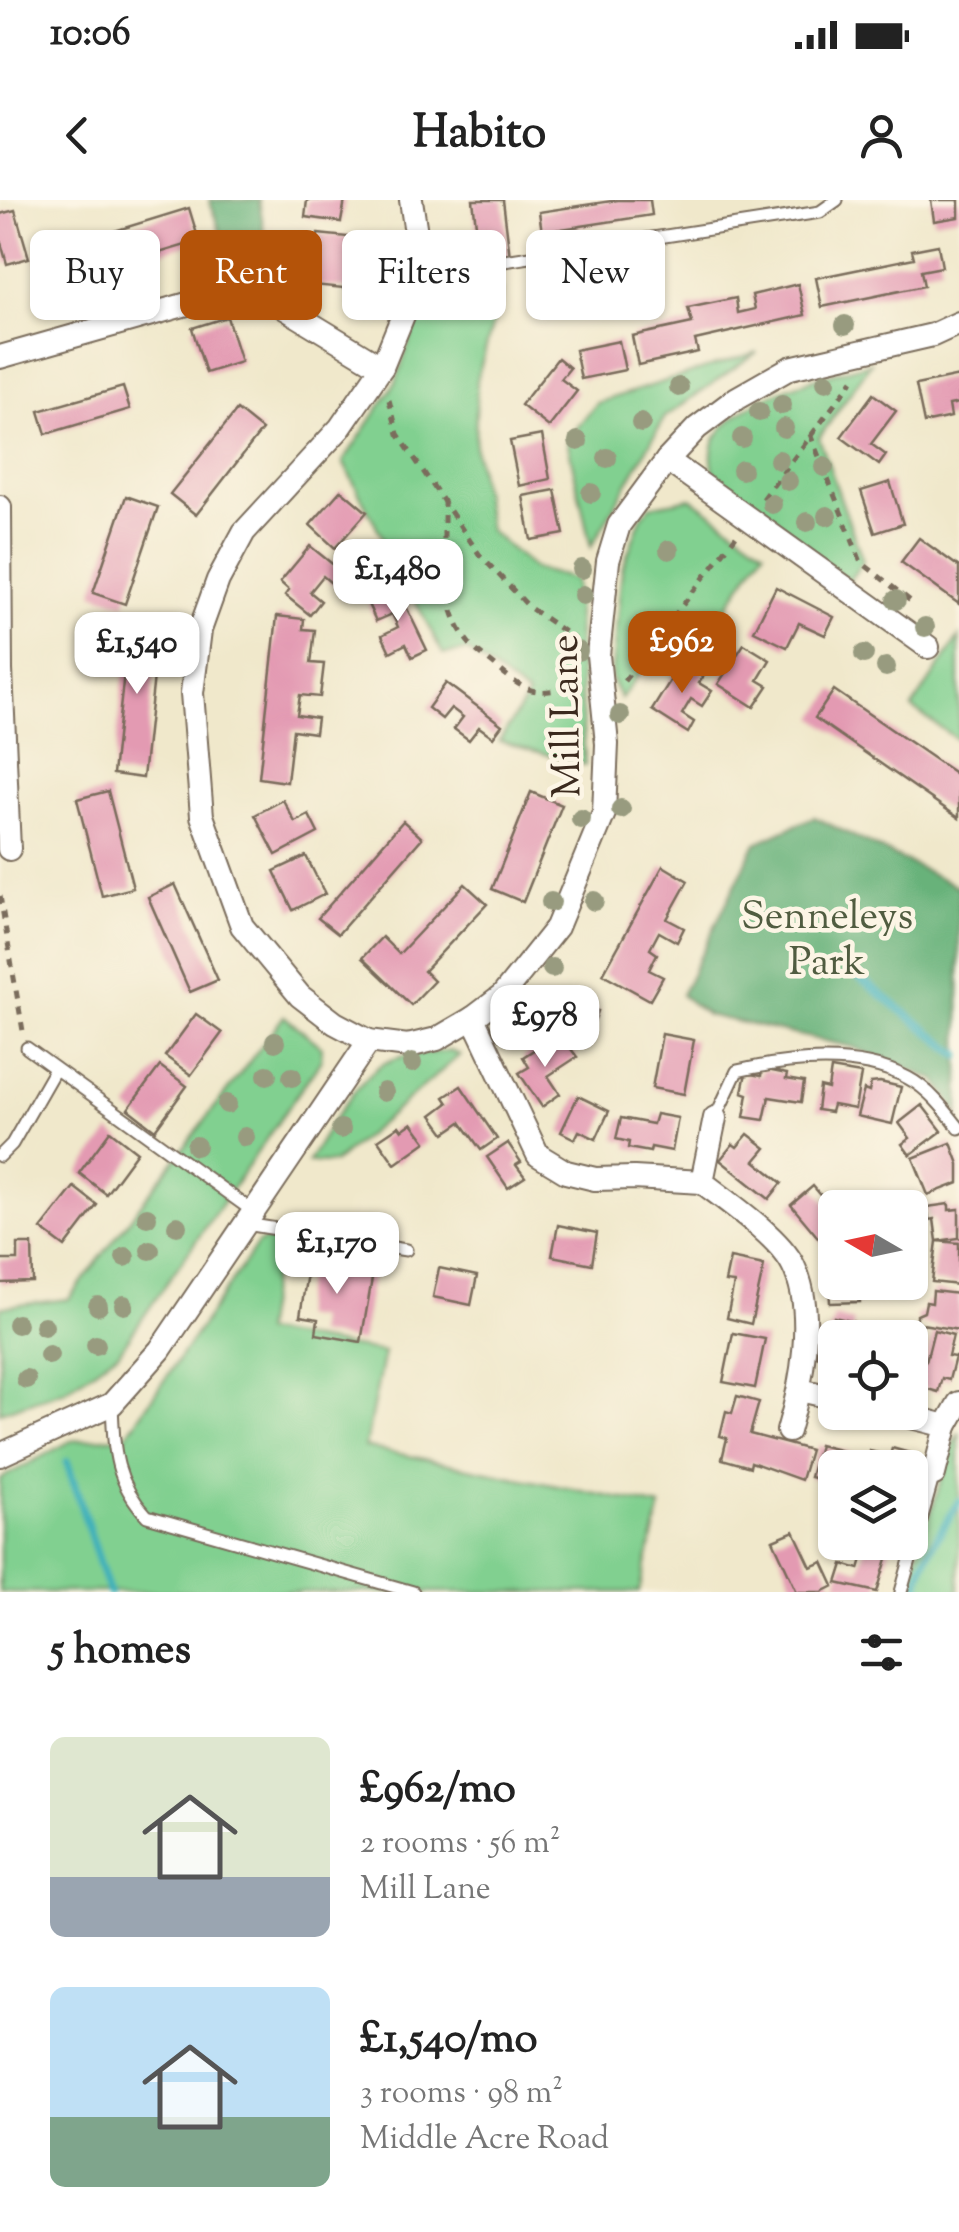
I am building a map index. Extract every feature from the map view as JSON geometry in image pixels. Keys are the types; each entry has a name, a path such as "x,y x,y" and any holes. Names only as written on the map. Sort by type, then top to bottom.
{"street":[{"path":"411,200 416,230"},
{"path":"0,357 190,301 243,291 264,296 382,367"},
{"path":"0,1455 112,1404 160,1350 369,1041 335,1024 300,996 242,926 202,816 192,692 200,630 218,580 244,532 340,428 382,367 401,320"},
{"name":"Mill Lane","path":"369,1041 408,1046 437,1039 473,1018 502,996 557,927 604,813 607,744 598,680 603,589 619,525 667,460 697,428 737,398 790,368 933,334 959,323"},
{"path":"667,460 928,647"},
{"path":"0,507 9,849"},
{"path":"473,1018 538,1155 566,1172 595,1179 702,1182 762,1229 793,1263 805,1304 800,1390 788,1431"},
{"path":"702,1182 715,1118"},
{"path":"800,1390 818,1394"},
{"path":"934,1474 946,1426 959,1403"},
{"path":"928,1421 946,1426"}],"lane":[{"path":"506,261 820,212 837,200"},
{"path":"27,1048 250,1218 406,1250"},
{"path":"715,1118 737,1071 778,1062 863,1063 910,1078 940,1103 959,1128"},
{"path":"0,1156 12,1144 55,1068"},
{"path":"112,1404 114,1450 122,1483 148,1516 413,1592"},
{"path":"901,1592 934,1474"}],"path":[{"path":"603,707 875,349"},
{"path":"382,367 398,434 479,554 530,608 598,655"},
{"path":"810,434 861,562 920,609"},
{"path":"444,499 446,578 454,618 470,644 522,688 544,694 598,680"},
{"path":"0,896 27,1048"}],"green space":[{"path":"209,200 259,200 264,230 220,230"},
{"path":"417,320 494,320 477,379 475,448 489,530 534,569 575,579 585,765 499,741 528,696 468,651 443,654 343,462 396,382"},
{"path":"757,352 665,417 591,547 567,440 597,403"},
{"path":"871,363 819,438 863,561 849,581 718,485 712,450 728,423 764,399"},
{"path":"691,498 764,550 711,632 670,631 621,699 611,679 622,569 641,518 650,506"},
{"path":"959,637 959,741 912,708"},
{"name":"Senneleys Park","path":"814,817 959,887 959,1115 936,1080 852,1047 707,1015 681,995 756,843"},
{"path":"284,1016 322,1047 321,1060 119,1352 65,1390 0,1412 0,1307 69,1299"},
{"path":"450,1051 460,1055 334,1163 308,1162 343,1107 376,1068 402,1057"},
{"path":"279,1234 263,1332 384,1352 365,1447 661,1507 639,1592 0,1592 0,1479 71,1441 126,1436 258,1243"},
{"path":"959,1432 959,1592 905,1592 915,1560 928,1560 928,1521"}],"building":[{"path":"307,200 345,200 341,222 305,217"},
{"path":"473,200 503,200 510,257 506,257 506,230 476,230"},
{"path":"618,200 650,200 652,215 542,230 539,212"},
{"path":"931,200 959,200 959,217 934,221"},
{"path":"189,208 196,230 180,230 180,247 160,253 160,230 117,230"},
{"path":"15,210 29,258 7,264 0,239 0,214"},
{"path":"322,234 342,236 342,288 322,286"},
{"path":"938,245 942,267 921,271 924,286 822,307 816,278 914,258 912,250"},
{"path":"798,284 805,315 695,340 698,352 638,365 632,336 692,323 688,308 736,298 738,313 755,309 752,295"},
{"path":"228,320 241,362 206,373 192,328"},
{"path":"619,341 625,370 581,379 575,350"},
{"path":"558,358 570,368 561,379 577,391 549,427 521,405"},
{"path":"959,376 959,403 949,405 951,417 924,423 916,385"},
{"path":"123,387 130,409 46,434 39,411"},
{"path":"873,394 896,411 871,444 886,455 879,465 841,437"},
{"path":"237,410 262,430 196,515 170,494"},
{"path":"542,435 550,479 519,486 510,441"},
{"path":"890,482 903,524 875,533 861,491"},
{"path":"341,490 367,512 335,548 310,525"},
{"path":"555,490 564,534 531,540 523,496"},
{"path":"126,496 158,507 125,604 93,593"},
{"path":"919,538 959,567 959,604 901,562"},
{"path":"310,546 341,571 337,582 331,583 323,576 310,592 321,601 310,615 285,595 289,590 280,582"},
{"path":"776,587 834,617 825,635 799,623 787,647 754,631"},
{"path":"398,590 427,650 412,657 406,644 390,652 382,635 398,627 392,614 376,621 368,604"},
{"path":"277,616 304,619 303,629 315,630 311,663 324,664 320,697 300,695 297,715 317,718 315,733 293,730 287,782 259,778"},
{"path":"130,617 160,620 143,778 113,774"},
{"path":"744,644 770,660 758,680 768,686 754,707 718,684"},
{"path":"683,660 705,674 699,683 712,691 702,706 691,699 682,714 694,722 688,733 652,710"},
{"path":"446,683 502,725 493,737 479,727 469,740 454,729 463,717 451,708 442,719 428,708"},
{"path":"834,690 959,776 959,818 815,718"},
{"path":"108,791 133,888 102,896 77,799"},
{"path":"531,792 562,805 523,902 492,889"},
{"path":"283,800 295,822 309,815 318,833 276,855 255,815"},
{"path":"403,821 422,838 338,934 318,918"},
{"path":"306,856 325,894 293,910 274,871"},
{"path":"663,866 688,881 667,919 684,928 677,942 659,932 650,949 657,954 649,970 663,977 650,1000 603,974"},
{"path":"175,884 218,980 190,992 148,897"},
{"path":"465,884 487,904 424,971 434,981 411,1005 362,958 382,937 399,954"},
{"path":"565,999 598,1011 586,1045 562,1036 568,1019 559,1016"},
{"path":"196,1014 222,1033 191,1075 165,1056"},
{"path":"662,1034 694,1040 684,1094 652,1088"},
{"path":"565,1041 577,1057 548,1076 560,1094 542,1107 519,1073 529,1067 523,1057 546,1042 551,1050"},
{"path":"160,1066 187,1086 155,1130 128,1109"},
{"path":"762,1069 804,1082 801,1102 769,1097 764,1120 744,1117 748,1094 742,1092 746,1073 761,1076"},
{"path":"831,1069 861,1074 855,1109 833,1105 831,1112 817,1110 820,1087 828,1089"},
{"path":"871,1083 901,1087 892,1124 857,1116 864,1090 869,1092"},
{"path":"461,1086 497,1139 481,1150 461,1122 445,1133 432,1115 448,1103 444,1097"},
{"path":"578,1096 609,1111 596,1139 579,1131 575,1139 561,1132"},
{"path":"922,1105 942,1131 910,1155 902,1144 910,1138 899,1123"},
{"path":"656,1114 678,1118 672,1151 628,1148 629,1142 616,1139 621,1118 653,1124"},
{"path":"412,1123 426,1142 395,1164 378,1140 399,1126 402,1130"},
{"path":"110,1131 137,1152 106,1194 79,1173"},
{"path":"748,1134 766,1148 755,1161 782,1183 769,1199 720,1160"},
{"path":"508,1143 521,1162 516,1165 525,1177 508,1188 487,1157"},
{"path":"951,1143 959,1164 959,1183 928,1195 913,1158"},
{"path":"813,1186 818,1192 818,1237 791,1205"},
{"path":"74,1187 97,1205 65,1247 41,1229"},
{"path":"949,1204 949,1210 959,1209 959,1238 937,1241 928,1207"},
{"path":"558,1225 597,1233 592,1264 552,1256"},
{"path":"937,1241 959,1243 959,1285 932,1282"},
{"path":"18,1244 32,1244 33,1282 0,1283 0,1260 18,1260"},
{"path":"310,1255 374,1267 361,1342 316,1334 318,1319 300,1316"},
{"path":"730,1258 764,1265 751,1324 727,1318 734,1283 725,1282"},
{"path":"439,1268 477,1276 471,1305 433,1297"},
{"path":"933,1291 959,1294 959,1330 917,1320 926,1302 932,1303"},
{"path":"830,1300 860,1300 860,1302"},
{"path":"934,1330 953,1335 948,1356 955,1357 949,1380 942,1378 938,1392 928,1389 928,1353"},
{"path":"733,1333 765,1339 755,1388 723,1382"},
{"path":"737,1396 759,1402 750,1434 810,1450 801,1480 751,1462 750,1467 722,1459 727,1438 720,1436 726,1411 732,1413"},
{"path":"819,1445 839,1450 818,1450 818,1479 810,1477"},
{"path":"794,1531 811,1567 823,1562 834,1586 822,1592 797,1592 773,1540"},
{"path":"862,1560 887,1560 877,1592 837,1583 843,1564 859,1569"}],"waterway":[{"path":"852,972 959,1055"},
{"path":"67,1462 109,1592"},
{"path":"918,1592 927,1556 959,1501"}]}
